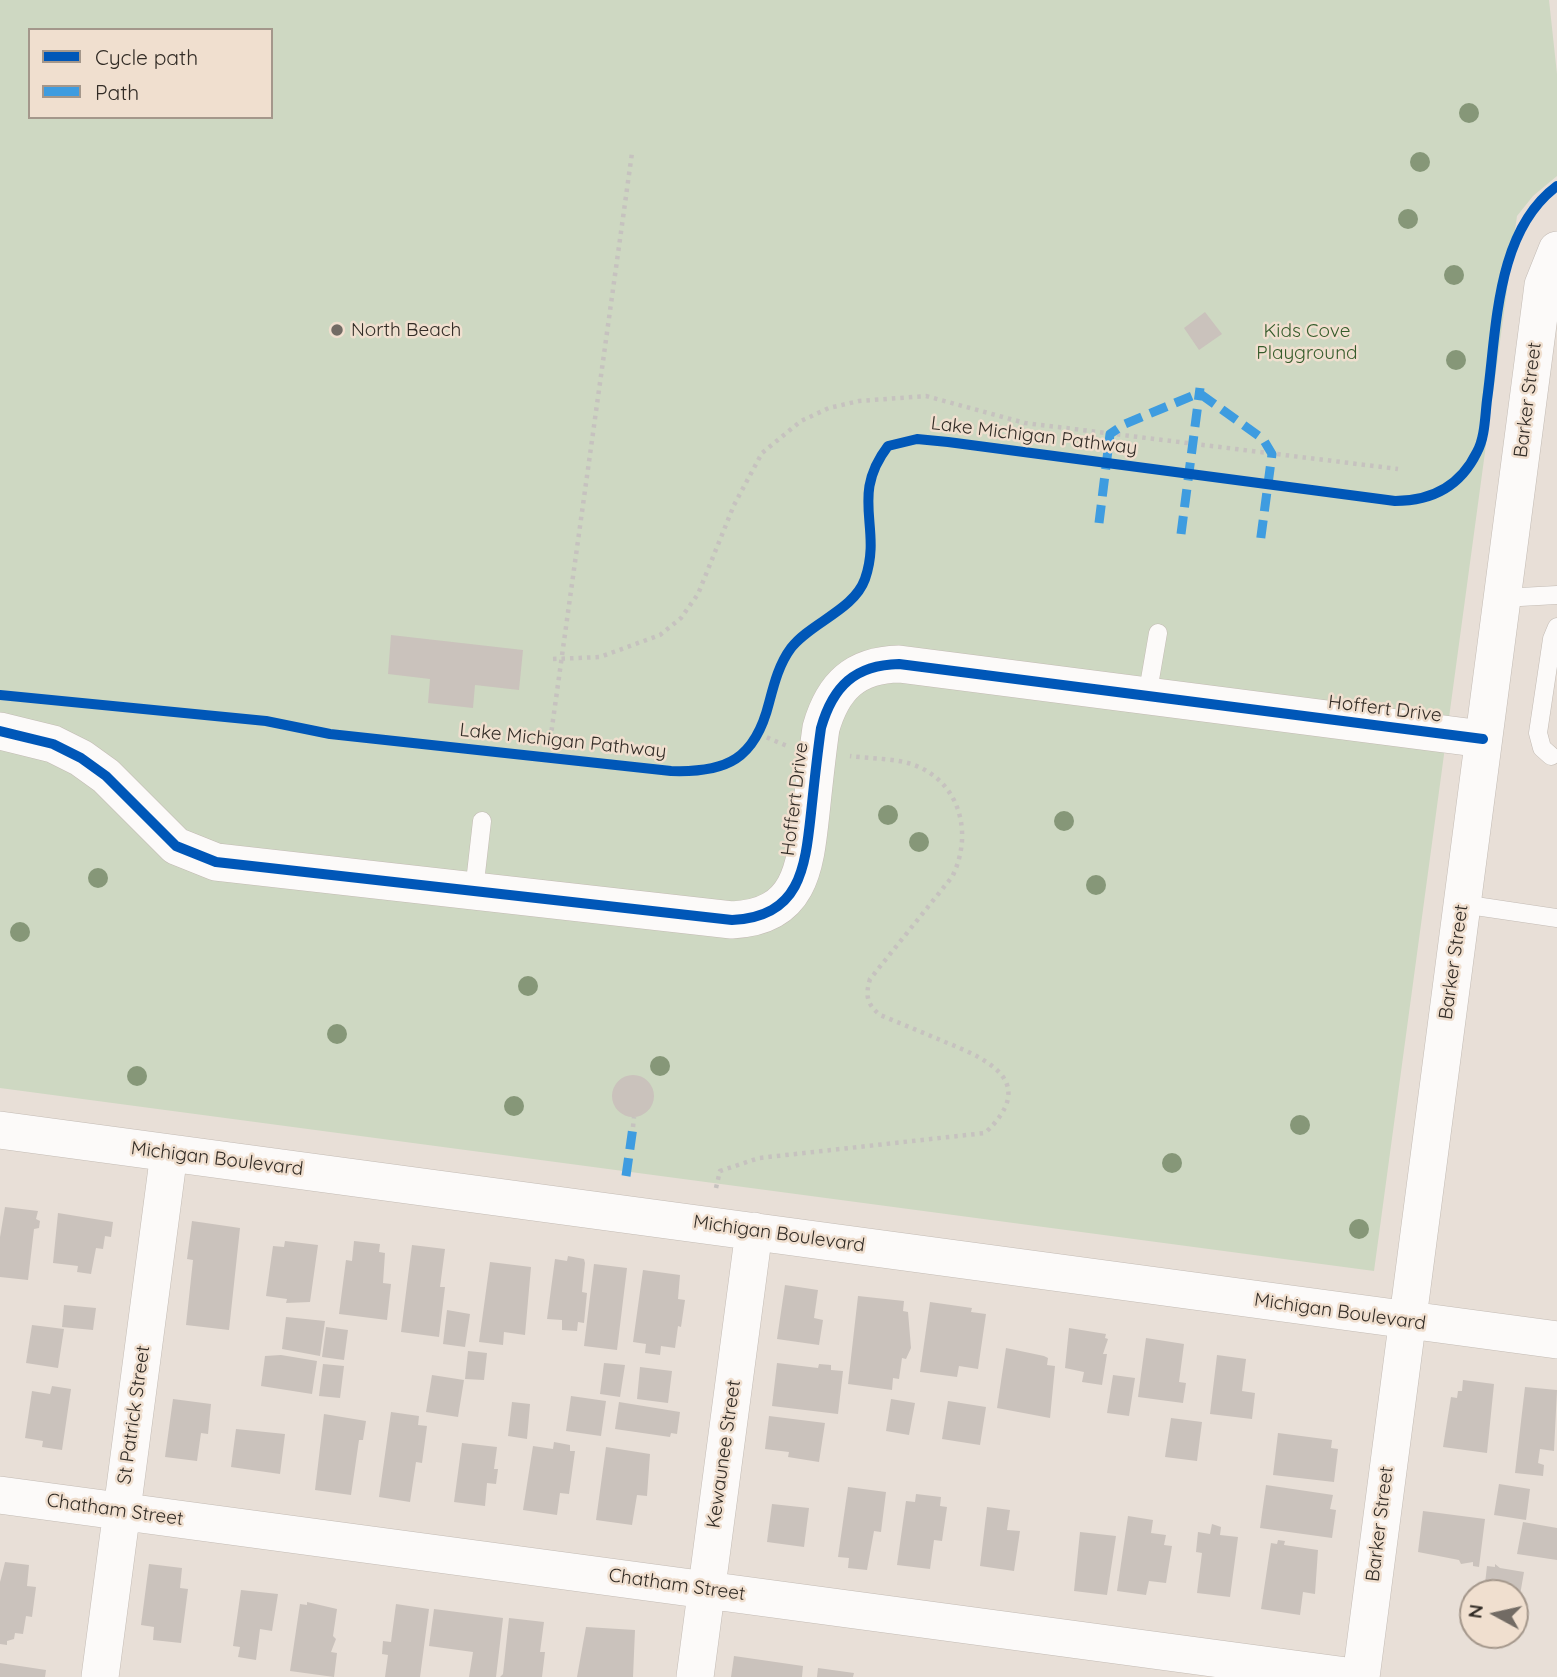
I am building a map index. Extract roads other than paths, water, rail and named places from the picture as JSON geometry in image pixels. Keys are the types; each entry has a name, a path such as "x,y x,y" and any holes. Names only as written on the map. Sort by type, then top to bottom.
{"street":[{"name":"Barker Street","path":"1360,1677 1543,285 1557,250"},
{"name":"Hoffert Drive","path":"0,732 53,744 81,758 106,776 176,846 216,862 732,920 766,914 779,906 802,876 818,750 827,707 837,691 865,669 885,665 1483,739"},
{"name":"Michigan Boulevard","path":"0,1130 1557,1340"},
{"name":"St Patrick Street","path":"100,1677 169,1153"},
{"name":"Kewaunee Street","path":"695,1677 754,1231"},
{"name":"Chatham Street","path":"0,1495 1354,1677"}],"lane":[{"path":"1502,597 1557,595"},
{"path":"1551,756 1542,748 1538,733 1552,639 1557,627"},
{"path":"1147,697 1158,633"},
{"path":"474,891 482,821"},
{"path":"1462,904 1557,918"}],"place":[{"name":"North Beach","path":"337,330"}],"park label":[{"name":"Kids Cove Playground","path":"1307,342"}]}
